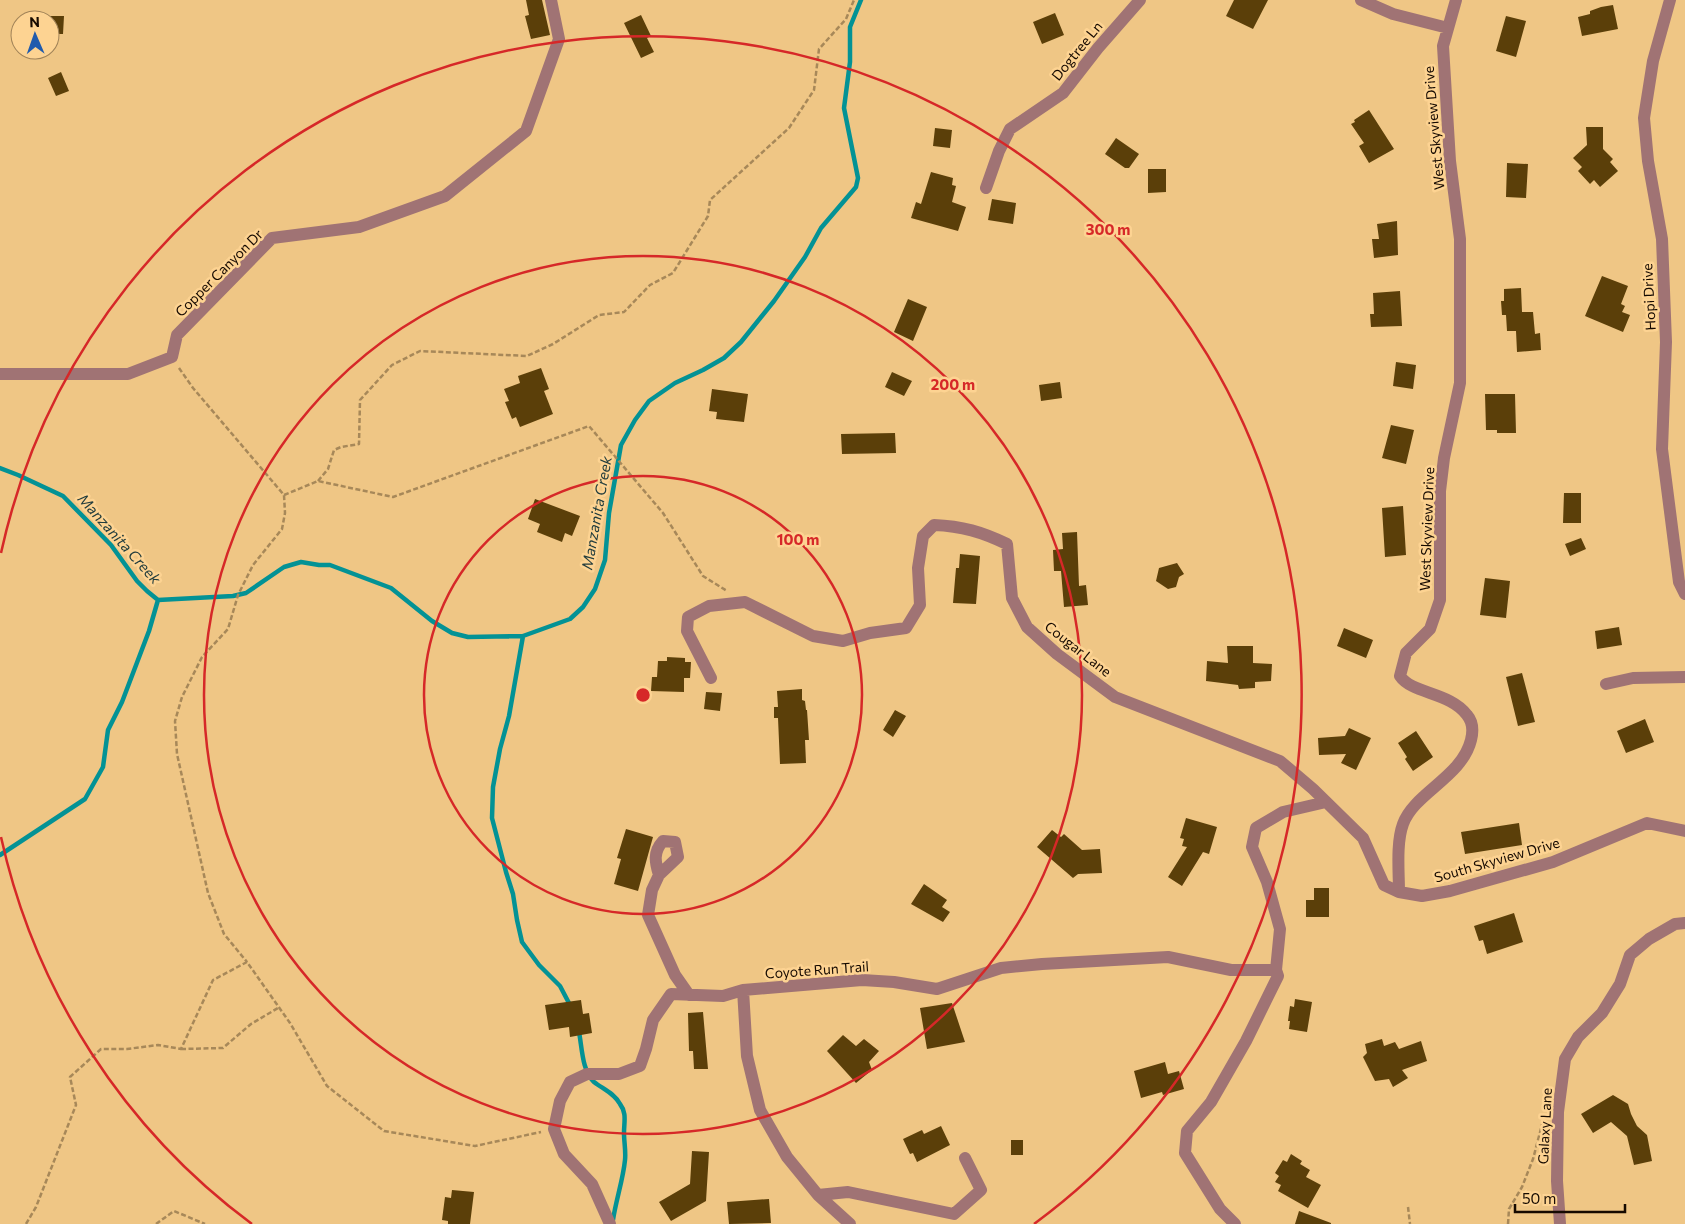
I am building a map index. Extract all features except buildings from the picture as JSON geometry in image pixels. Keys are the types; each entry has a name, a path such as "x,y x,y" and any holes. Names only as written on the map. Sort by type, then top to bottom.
{"street":[{"name":"Copper Canyon Dr","path":"172,357 177,335 272,238 359,227 445,196 526,132 558,39 551,0"},
{"name":"Dogtree Ln","path":"986,188 999,151 1010,129 1063,93 1098,48 1140,0"},
{"path":"1361,0 1393,14 1448,28"},
{"name":"West Skyview Drive","path":"1400,892 1398,854 1403,824 1416,805 1444,780 1468,752 1473,730 1468,715 1449,699 1404,683 1400,676 1406,652 1430,630 1440,600 1440,491 1444,458 1460,383 1460,239 1450,161 1443,46 1456,0"},
{"name":"Hopi Drive","path":"1670,0 1653,61 1644,118 1648,160 1662,239 1666,342 1662,449 1679,582 1685,594"},
{"path":"0,374 128,374 172,357"},
{"name":"Cougar Lane","path":"745,602 820,638 843,641 870,633 906,628 920,605 918,568 924,536 934,525 956,526 985,534 1007,544 1012,598 1027,627 1057,654 1115,697 1280,761 1363,838 1384,885 1400,892"},
{"path":"711,678 687,631 688,617 709,606 745,602"},
{"path":"1606,684 1633,678 1685,677"},
{"path":"1235,1224 1220,1209 1185,1153 1187,1131 1211,1102 1246,1041 1277,973 1280,929 1267,882 1252,847 1256,828 1283,812 1326,802"},
{"name":"South Skyview Drive","path":"1400,892 1422,896 1450,891 1553,862 1647,823 1685,831"},
{"path":"660,875 652,890 648,915 675,976 689,995"},
{"name":"Galaxy Lane","path":"1560,1224 1557,1181 1558,1112 1565,1059 1578,1037 1602,1014 1620,984 1630,955 1649,939 1675,924 1685,923"},
{"name":"Coyote Run Trail","path":"554,1129 560,1101 570,1082 587,1074 620,1074 640,1066 653,1020 671,994 723,996 743,990 862,980 894,982 937,989 1001,968 1168,957 1231,970 1277,973"},
{"path":"743,990 748,1056 760,1110 788,1157 818,1195 850,1224"},
{"path":"554,1129 564,1154 592,1184 610,1224"},
{"path":"818,1195 848,1192 954,1214 981,1190 965,1158"}],"path":[{"path":"284,495 318,482 328,470 334,450 358,444 360,400 392,365 420,351 527,356 553,344 599,314 624,312 650,285 673,272 708,216 710,200 790,128 814,90 819,49 846,20 854,0"},
{"path":"172,357 193,388 284,495 285,513 282,528 253,565 238,595 228,629 202,656 182,697 175,721 177,754 208,893 224,934 247,962 279,1007 327,1086 384,1131 475,1146 554,1129"},
{"path":"318,482 393,497 589,426 663,512 703,576 745,602"},
{"path":"181,1050 213,980 247,962"},
{"path":"26,1224 36,1207 76,1106 70,1078 101,1049 127,1049 158,1045 181,1050 222,1048 251,1024 279,1007"},
{"path":"1508,1224 1508,1209 1522,1187 1533,1159 1544,1115"},
{"path":"1408,1207 1410,1224"},
{"path":"156,1224 174,1212 206,1224"}],"waterway":[{"name":"Manzanita Creek","path":"0,468 63,496 111,545 137,581 158,600 233,596 246,593 284,567 301,562 330,565 391,588 432,621 452,633 468,637 523,636 570,619 583,607 595,589 605,560 609,513 621,445 635,420 649,401 675,383 724,358 741,342 774,301 805,257 821,228 856,187 858,178 844,108 850,62 850,27 861,0"},
{"path":"0,855 85,799 103,767 108,730 122,702 149,631 158,600"},
{"path":"523,636 509,716 500,749 493,787 492,818 513,894 522,942 539,965 560,986 570,1005"},
{"path":"579,1032 587,1072 594,1082 618,1100 624,1114 625,1160 613,1220"}]}
